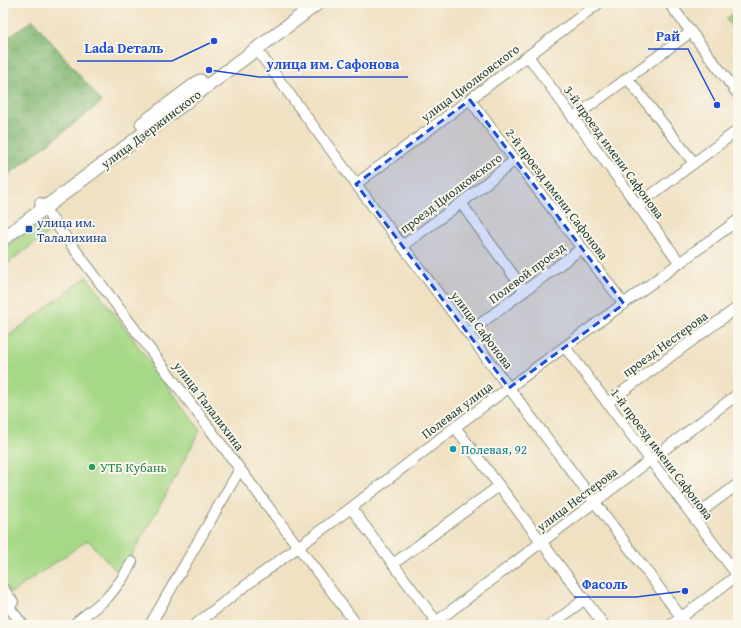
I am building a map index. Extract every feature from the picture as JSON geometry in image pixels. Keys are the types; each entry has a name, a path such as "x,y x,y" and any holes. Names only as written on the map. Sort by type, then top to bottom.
{"main road":[{"name":"улица Дзержинского","path":"3,239 157,113 304,3"},
{"name":"улица Дзержинского","path":"3,231 42,206 257,50 318,3"}],"street":[{"name":"улица Циолковского","path":"356,184 599,3"},
{"path":"670,3 738,94"},
{"path":"573,118 691,32"},
{"name":"улица Сафонова","path":"257,50 402,246 684,621"},
{"name":"3-й проезд имени Сафонова","path":"528,56 680,263"},
{"path":"627,78 694,163"},
{"name":"2-й проезд имени Сафонова","path":"470,100 624,304"},
{"path":"638,205 738,130"},
{"name":"проезд Циолковского","path":"402,246 461,203 515,160"},
{"path":"461,203 524,290"},
{"name":"улица Талалихина","path":"42,206 357,625"},
{"name":"Полевая улица","path":"195,625 298,546 351,508 455,427 738,220"},
{"name":"Полевой проезд","path":"468,333 582,248"},
{"name":"проезд Нестерова","path":"607,403 738,307"},
{"name":"1-й проезд имени Сафонова","path":"565,347 738,575"},
{"name":"улица Нестерова","path":"436,624 594,502 738,394"},
{"path":"455,427 604,625"},
{"path":"150,625 240,469"},
{"path":"694,517 738,484"},
{"path":"393,564 499,486"},
{"path":"351,508 436,624"},
{"path":"73,625 108,597 122,579 132,562"},
{"path":"671,625 684,621 738,575"},
{"path":"3,589 13,602 8,606 23,625"},
{"path":"551,625 585,599"}],"highlighted area":[{"path":"470,100 624,304 509,388 356,184"}],"green space":[{"path":"738,10 738,35 726,19"},
{"path":"33,20 102,102 3,179 3,41"},
{"path":"41,221 49,223 52,230 3,267 3,249"},
{"name":"УТБ Кубань","path":"87,277 200,430 161,504 120,575 88,540 11,593 3,583 3,340"}],"place":[{"name":"Lada Dеталь","path":"214,41"},
{"name":"улица им. Сафонова","path":"209,70"},
{"name":"Рай","path":"717,105"},
{"name":"улица им. Талалихина","path":"29,229"},
{"name":"Полевая, 92","path":"453,449"},
{"name":"УТБ Кубань","path":"92,467"},
{"name":"Фасоль","path":"685,591"}]}
